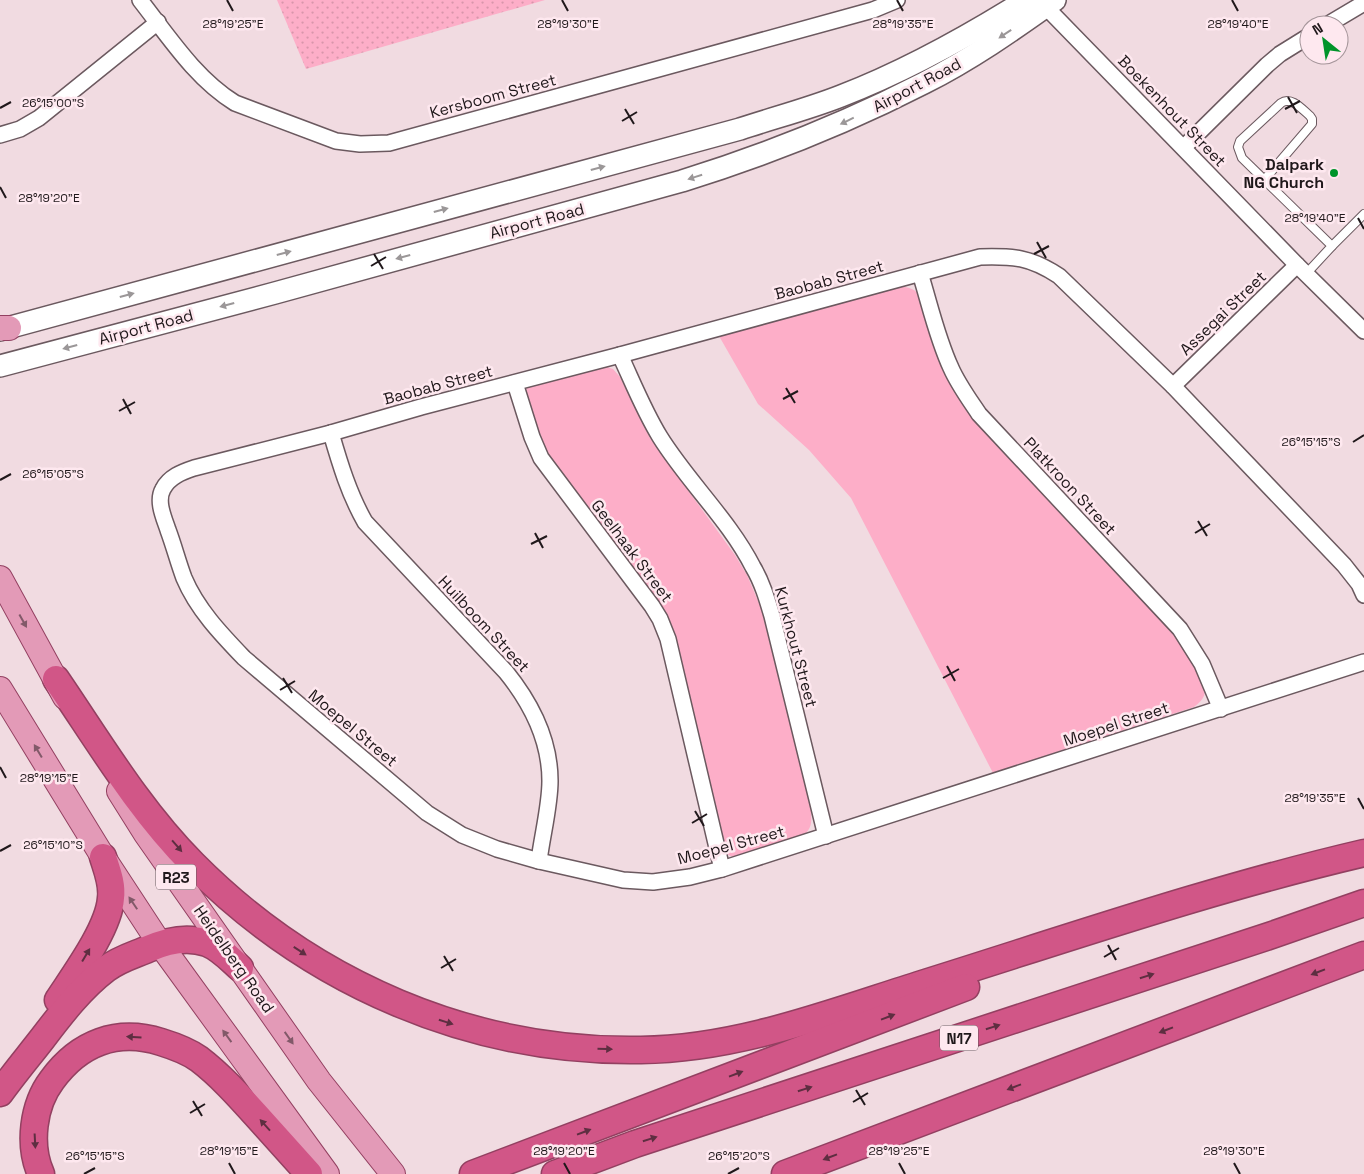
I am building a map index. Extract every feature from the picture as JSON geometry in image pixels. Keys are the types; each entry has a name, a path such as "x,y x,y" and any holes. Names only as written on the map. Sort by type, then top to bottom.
{"highway":[{"path":"56,679 142,806 192,863 226,895 272,932 317,962 393,1002 443,1021 483,1033 540,1044 642,1050 693,1046 756,1035 1129,917 1320,863 1364,853"},
{"path":"3,1089 22,1055 64,991 102,927 110,909 111,884 102,857"},
{"path":"473,1174 1130,926 1320,863"},
{"name":"N17","path":"556,1174 635,1144 1364,904"},
{"path":"3,1089 66,1007 107,968 128,956 176,940 193,940 206,943 224,954 240,968"},
{"path":"785,1174 1364,955"},
{"path":"41,1174 35,1147 34,1129 38,1106 50,1082 63,1066 80,1051 101,1041 121,1036 146,1038 177,1046 198,1058 229,1086 309,1174"}],"main road":[{"name":"Airport Road","path":"3,329 758,123 840,97 910,66 980,29 1041,2"},
{"name":"Airport Road","path":"0,366 275,293 682,181 740,163 838,125 926,83 987,46 1041,2"},
{"name":"Heidelberg Road","path":"0,578 114,784 141,826 320,1081 386,1166"},
{"path":"0,689 102,857 160,944 328,1174"}],"street":[{"name":"Kersboom Street","path":"140,0 197,73 221,94 235,103 336,141 360,144 389,143 873,10 897,0"},
{"name":"Boekenhout Street","path":"1041,2 1364,331"},
{"path":"1345,15 1364,4"},
{"path":"0,135 20,129 38,118 158,22"},
{"path":"1184,147 1267,65 1299,42"},
{"name":"Baobab Street","path":"179,473 980,256 1002,256 1041,264 1060,276 1173,386 1344,565 1359,584 1364,595"},
{"name":"Assegai Street","path":"1173,386 1302,269"},
{"name":"Platkroon Street","path":"920,273 951,368 979,414 1180,629 1202,664 1221,709"},
{"name":"Kurkhout Street","path":"620,355 660,438 740,545 753,566 763,588 772,616 826,836"},
{"name":"Geelhaak Street","path":"515,383 532,437 541,458 660,619 668,639 722,869"},
{"name":"Huilboom Street","path":"331,433 354,504 364,522 506,672 521,690 534,713 544,739 549,763 550,782 539,861"},
{"name":"Moepel Street","path":"179,473 162,490 160,502 185,579 218,631 244,658 427,813 462,835 497,849 539,861 623,880 653,882 690,877 722,869 1364,662"}],"lane":[{"path":"1264,180 1312,124 1310,116 1290,101 1285,100 1280,103 1240,141 1238,147 1242,158 1264,180 1332,246"},
{"path":"1302,269 1332,246 1364,214"}],"shaded area":[{"path":"277,0 545,0 306,69"},
{"path":"897,286 912,289 920,296 943,368 955,392 978,424 1179,638 1194,662 1205,686 1204,697 1194,707 993,773 851,498 809,450 758,404 719,336"},
{"path":"604,366 613,369 620,377 650,438 735,555 747,575 761,608 811,809 809,829 795,839 740,857 731,856 722,851 672,636 552,468 538,439 524,396 527,388"}],"place":[{"name":"Dalpark NG Church","path":"1334,173"}]}
